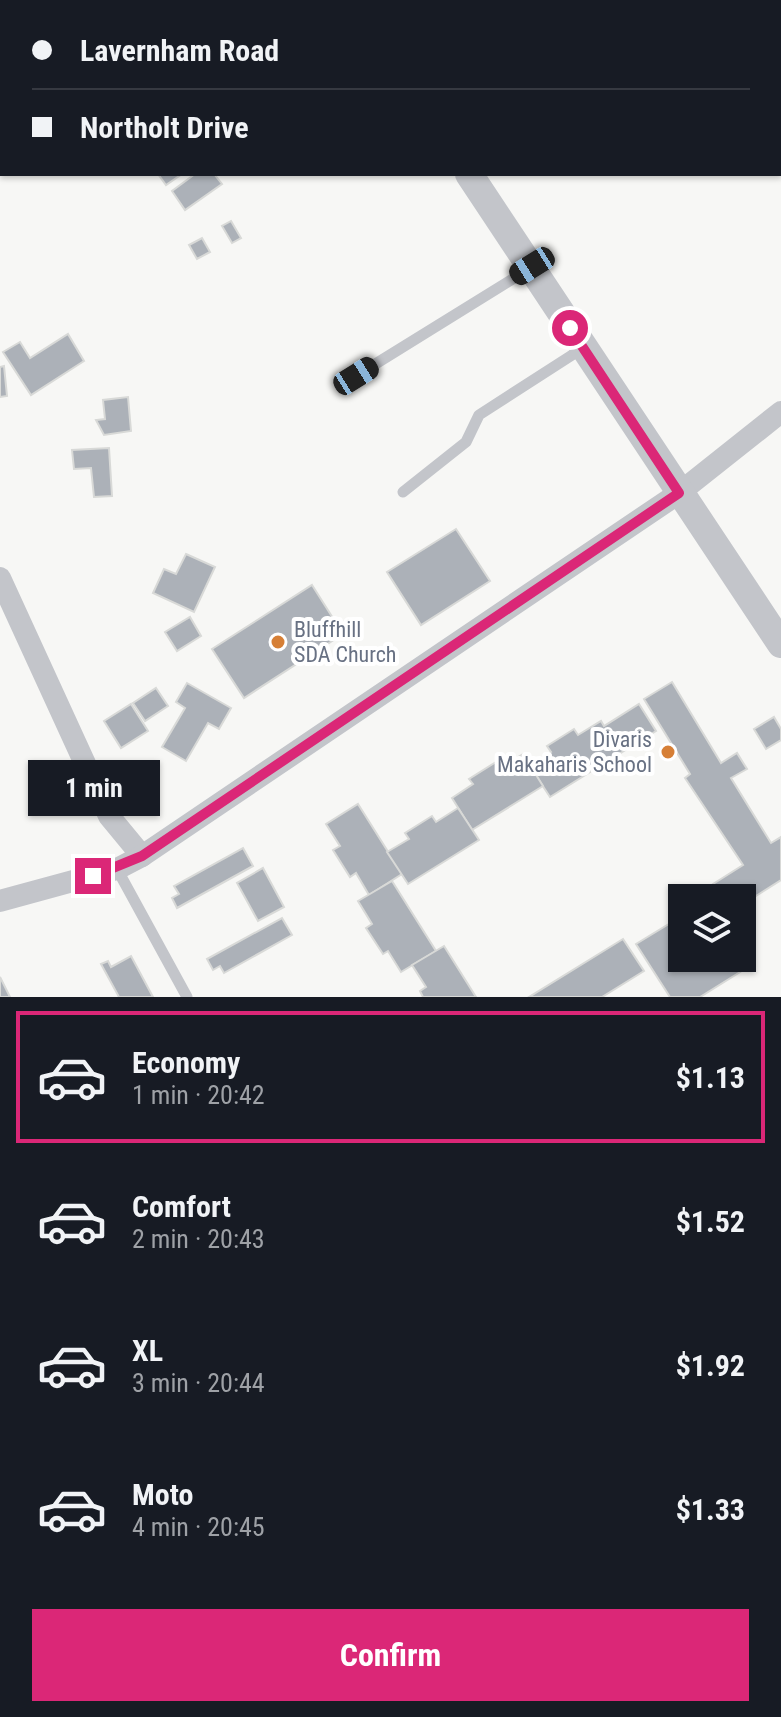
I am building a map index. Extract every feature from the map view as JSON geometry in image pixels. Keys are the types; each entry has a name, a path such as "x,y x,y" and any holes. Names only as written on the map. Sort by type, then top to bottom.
{"street":[{"path":"470,176 781,644"},
{"path":"0,901 117,869 142,856 679,493 781,412"},
{"path":"0,578 109,816 142,856"}],"lane":[{"path":"356,376 532,266"},
{"path":"403,492 466,442 479,415 583,348"},
{"path":"117,869 187,997"}],"building":[{"path":"159,176 179,176 166,185"},
{"path":"192,176 216,176 222,184 185,210 172,191"},
{"path":"231,221 241,238 232,243 222,226"},
{"path":"202,238 210,252 197,259 189,245"},
{"path":"68,334 84,361 31,395 3,352 20,342 30,358"},
{"path":"4,366 7,396 0,397 0,367"},
{"path":"128,397 131,431 104,435 96,420 105,419 103,400"},
{"path":"109,448 112,496 94,497 91,468 74,469 72,450"},
{"path":"456,529 490,581 421,625 387,572"},
{"path":"186,554 215,567 194,612 153,593 164,569 176,574"},
{"name":"Bluffhill SDA Church","path":"312,585 343,634 244,698 212,649"},
{"path":"190,617 201,636 177,651 165,632"},
{"path":"672,682 721,763 737,753 747,769 731,778 771,843 781,837 781,880 756,896 756,884 713,884 743,865 685,778 690,774 644,699"},
{"path":"187,683 231,708 219,729 208,723 186,761 162,747 185,708 176,702"},
{"path":"156,688 168,706 145,721 133,703"},
{"path":"131,704 148,731 121,748 104,721"},
{"path":"639,704 656,731 550,797 529,765 551,752 547,746 574,729 578,735 601,721 604,726"},
{"path":"774,717 781,729 781,740 766,749 754,729"},
{"path":"523,754 543,786 472,830 452,798 473,784 469,779 496,762 500,768"},
{"path":"358,804 402,874 369,895 356,873 350,877 333,850 340,846 326,824"},
{"path":"458,808 479,840 408,884 387,852 409,839 405,833 432,816 436,822"},
{"path":"243,848 253,866 177,908 172,898 179,894 174,886"},
{"path":"263,868 284,907 258,921 237,883"},
{"path":"392,881 436,951 401,972 388,951 383,954 366,928 372,924 358,901"},
{"path":"282,918 292,935 224,973 220,966 213,970 207,959"},
{"path":"668,925 668,972 740,972 700,997 670,997 636,944"},
{"path":"623,939 644,971 602,997 529,997"},
{"path":"444,946 476,997 423,997 420,991 426,987 412,965"},
{"path":"131,956 153,997 119,997 101,964 108,961 111,967"},
{"path":"0,977 10,997 0,997"}],"place":[{"name":"Bluffhill SDA Church","path":"278,642"},
{"name":"Divaris Makaharis School","path":"668,752"}],"route":[{"path":"93,876 117,869 142,856 679,493 570,328"}]}
